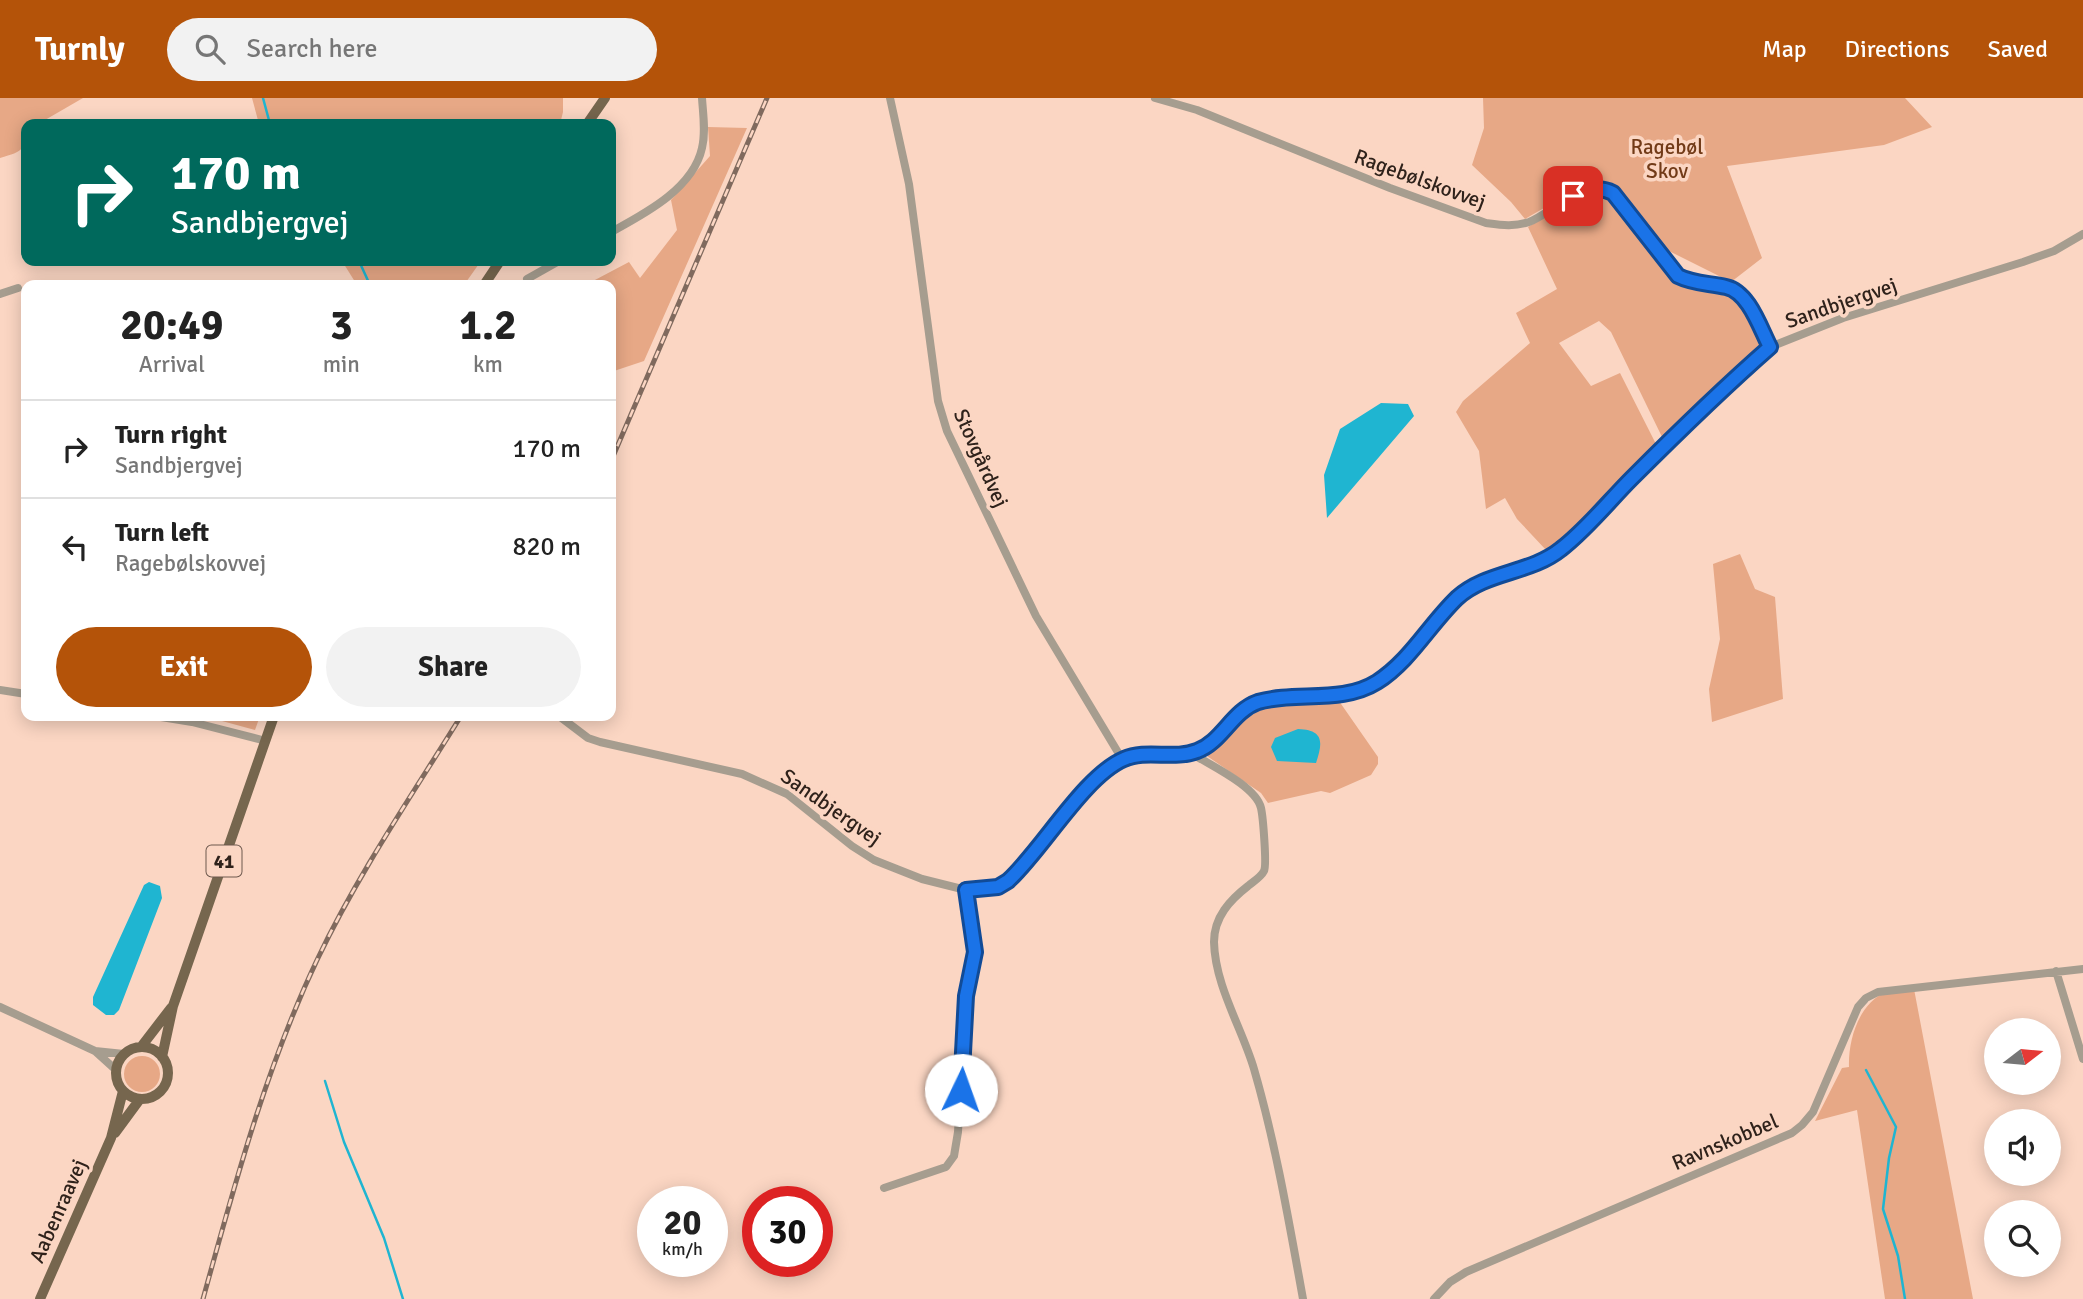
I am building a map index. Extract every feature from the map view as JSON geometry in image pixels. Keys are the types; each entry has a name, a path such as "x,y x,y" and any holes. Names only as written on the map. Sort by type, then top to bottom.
{"main road":[{"path":"590,119 605,98"},
{"name":"41","path":"139,1099 153,1096 164,1086 167,1071 162,1057 173,1006 272,721"},
{"name":"41","path":"124,1054 141,1047 173,1006"},
{"path":"141,1047 149,1048 162,1057"},
{"path":"124,1054 116,1070 117,1079 123,1091 139,1099"},
{"name":"Aabenraavej","path":"40,1299 111,1138 123,1091"},
{"name":"Aabenraavej","path":"111,1138 139,1099"}],"street":[{"path":"616,229 644,215 666,199 696,165 702,148 702,98"},
{"name":"Stovgårdvej","path":"890,98 909,184 938,401 947,431 1036,616 1122,759"},
{"name":"Ragebølskovvej","path":"1154,98 1197,110 1390,188 1486,223 1503,226 1531,221 1573,196 1590,189 1605,189 1622,202 1678,276 1691,282 1738,292 1770,347"},
{"name":"Sandbjergvej","path":"1194,752 1211,742 1238,714 1256,703 1279,698 1359,691 1378,682 1409,654 1457,599 1474,586 1491,577 1528,568 1562,549 1662,447 1770,347 1843,318 2033,259 2083,234"},
{"path":"527,279 550,266"},
{"path":"0,294 18,288"},
{"path":"0,690 21,693"},
{"path":"186,721 266,741"},
{"name":"Sandbjergvej","path":"566,721 588,738 600,742 742,774 764,783 787,794 852,846 874,860 922,879 966,890 998,887 1008,881 1084,792 1122,759"},
{"path":"1122,759 1138,755 1194,752 1196,756 1246,787 1258,799 1262,810 1262,838 1267,862 1265,870 1233,898 1222,912 1216,926 1215,955 1253,1065 1272,1132 1303,1299"},
{"path":"884,1188 946,1167 954,1156 958,1132 966,996 975,952 966,890"},
{"name":"Ravnskobbel","path":"1434,1299 1450,1282 1466,1272 1792,1133 1813,1112 1858,1007 1866,998 1878,992 1913,987 2083,969"},
{"path":"2056,971 2083,1059"},
{"path":"0,1007 95,1051 116,1070"},
{"path":"95,1051 124,1054"}],"green space":[{"path":"0,98 83,98 47,119 21,119 21,149 0,158"},
{"path":"252,98 563,98 561,119 258,119"},
{"name":"Ragebøl Skov","path":"1483,98 1905,98 1932,127 1884,145 1727,166 1762,258 1731,282 1659,246 1623,199 1608,185 1587,183 1525,219 1472,165 1484,128"},
{"path":"708,127 747,128 644,361 616,370 616,280 595,280 629,262 640,278 677,230 671,200 710,156"},
{"path":"1598,192 1616,202 1672,277 1736,295 1765,346 1663,439 1611,332 1599,321 1559,343 1591,386 1620,373 1656,444 1561,540 1546,550 1517,519 1505,498 1486,509 1479,451 1456,412 1463,401 1530,343 1516,313 1557,289 1528,227 1579,197"},
{"path":"345,266 477,266 468,280 354,280"},
{"path":"1740,554 1755,589 1775,597 1783,699 1712,722 1709,689 1720,639 1713,564"},
{"path":"1295,700 1339,701 1378,757 1378,764 1371,775 1330,793 1321,791 1268,803 1261,793 1207,756 1247,713 1268,704"},
{"path":"222,721 258,721 255,730"},
{"path":"1914,989 1973,1299 1885,1299 1857,1110 1815,1121 1842,1068 1849,1067 1853,1034 1862,1013 1877,997 1886,992"},
{"path":"142,1056 155,1061 160,1074 155,1087 142,1092 129,1087 124,1074 129,1061"}],"water":[{"path":"1381,403 1408,404 1414,416 1327,518 1324,475 1340,429"},
{"path":"1298,729 1313,732 1319,738 1320,749 1316,763 1277,761 1271,747 1275,738"},
{"path":"149,882 160,886 162,898 119,1010 114,1015 106,1015 93,1005 93,997 144,885"}],"waterway":[{"path":"263,98 269,119"},
{"path":"361,266 368,280"},
{"path":"1866,1070 1896,1127 1883,1209 1898,1256 1905,1299"},
{"path":"325,1081 344,1142 384,1238 403,1299"}],"railway":[{"path":"616,449 767,98"},
{"path":"203,1299 253,1126 299,999 350,896 458,721"}],"route":[{"path":"961,1090 966,996 975,952 966,890 998,887 1008,881 1084,792 1122,759 1138,755 1199,751 1238,714 1256,703 1279,698 1359,691 1378,682 1409,654 1457,599 1474,586 1491,577 1528,568 1562,549 1662,447 1770,347 1738,292 1691,282 1678,276 1613,193 1605,189 1590,189 1573,196"}]}
